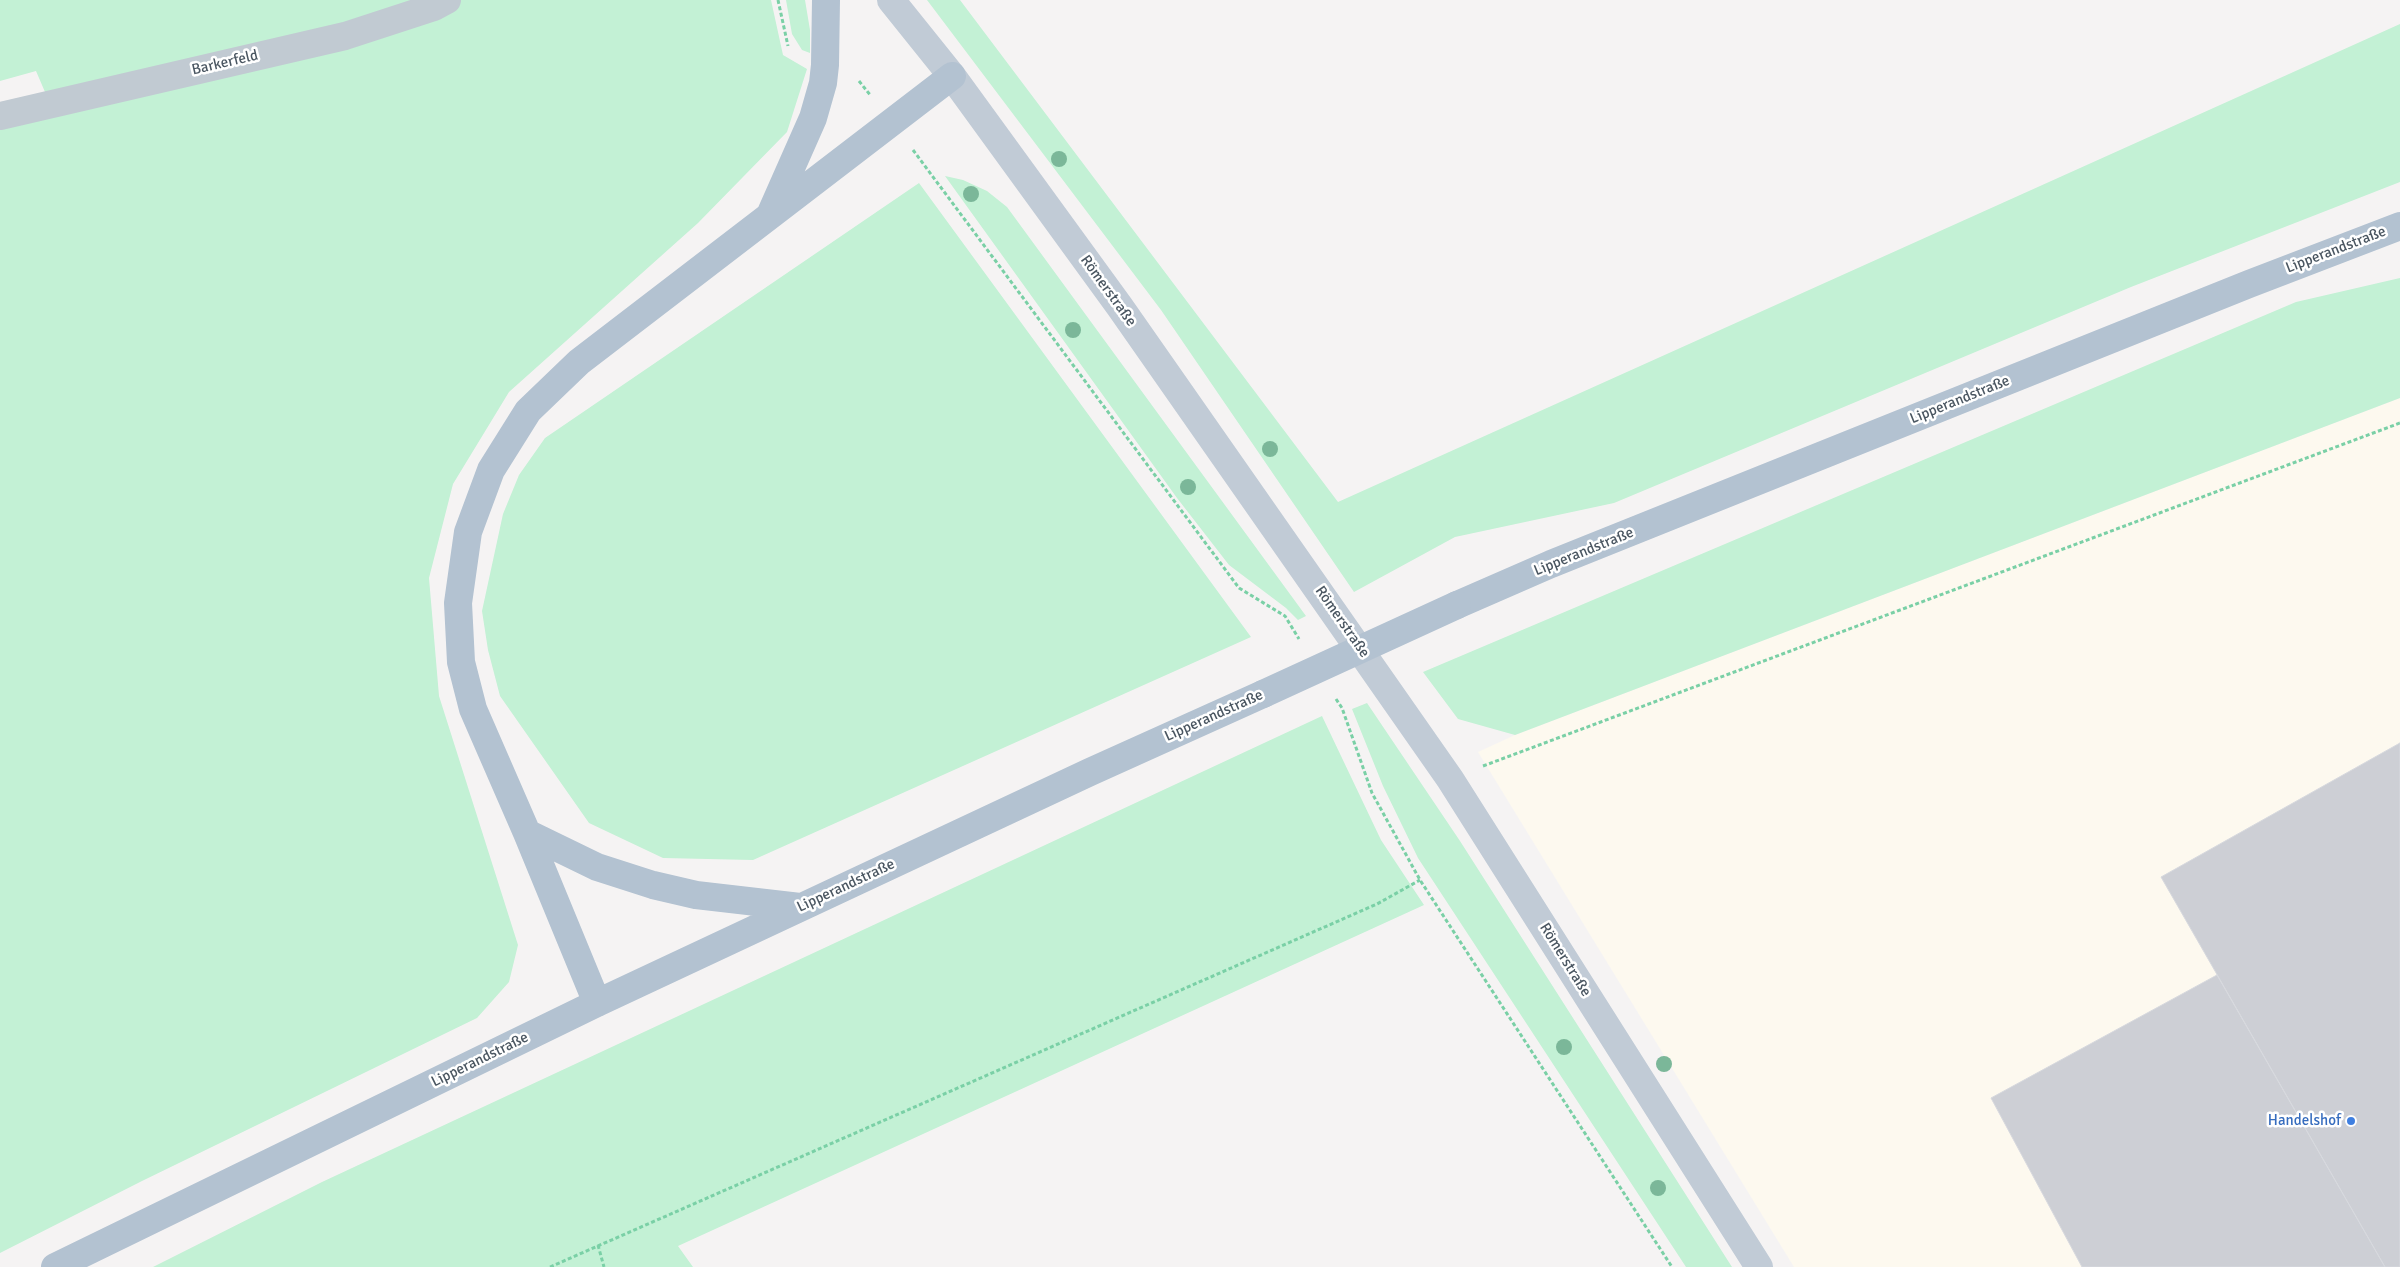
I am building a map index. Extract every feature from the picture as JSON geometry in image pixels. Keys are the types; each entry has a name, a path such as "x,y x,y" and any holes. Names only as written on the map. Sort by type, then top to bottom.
{"main road":[{"path":"770,214 813,118 823,83 826,0"},
{"name":"Römerstraße","path":"891,0 952,76 1137,331 1450,779 1759,1267"},
{"path":"596,1003 527,833 473,710 461,662 458,602 468,532 491,470 528,411 579,362 952,76"},
{"name":"Lipperandstraße","path":"55,1267 596,1003 1457,605 1560,561 2249,284 2400,226"},
{"path":"527,833 596,867 653,885 696,896 801,907"}],"street":[{"name":"Barkerfeld","path":"0,116 345,36 434,7 447,0"}],"path":[{"path":"778,0 788,45 799,56 853,74 892,122 1239,588 1285,616 1300,641"},
{"path":"1450,779 2400,423"},
{"path":"1331,691 1342,708 1372,793 1420,880 1672,1267"},
{"path":"550,1267 1377,904 1420,880"},
{"path":"598,1245 604,1267"}],"shaded area":[{"path":"2400,398 2400,1267 1794,1267 1478,752 1515,735"}],"green space":[{"path":"0,0 771,0 783,55 807,69 787,132 698,223 509,392 453,484 429,578 439,696 518,945 509,982 477,1018 142,1181 0,1253 0,125 48,99 36,71 0,81"},
{"path":"786,0 805,0 810,30 810,53 802,50 792,34"},
{"path":"927,0 960,0 1338,502 2400,24 2400,182 2131,287 1614,503 1455,537 1354,592 1161,310"},
{"path":"945,176 963,180 987,191 1007,207 1306,616 1298,620 1286,608 1229,565 1177,498"},
{"path":"919,183 1251,637 753,860 663,858 589,823 500,696 488,650 482,611 503,514 519,475 545,438"},
{"path":"2400,278 2400,398 1515,735 1458,719 1423,672 2296,302"},
{"path":"1367,703 1460,841 1732,1267 1686,1267 1418,858 1383,786 1352,709"},
{"path":"1322,716 1381,840 1424,905 678,1246 693,1267 153,1267 322,1182"}],"building":[{"name":"Handelshof","path":"2400,743 2400,1267 2385,1267 2161,877"},
{"path":"2217,975 2385,1267 2082,1267 1991,1098"}],"place":[{"name":"Handelshof","path":"2351,1121"}]}
